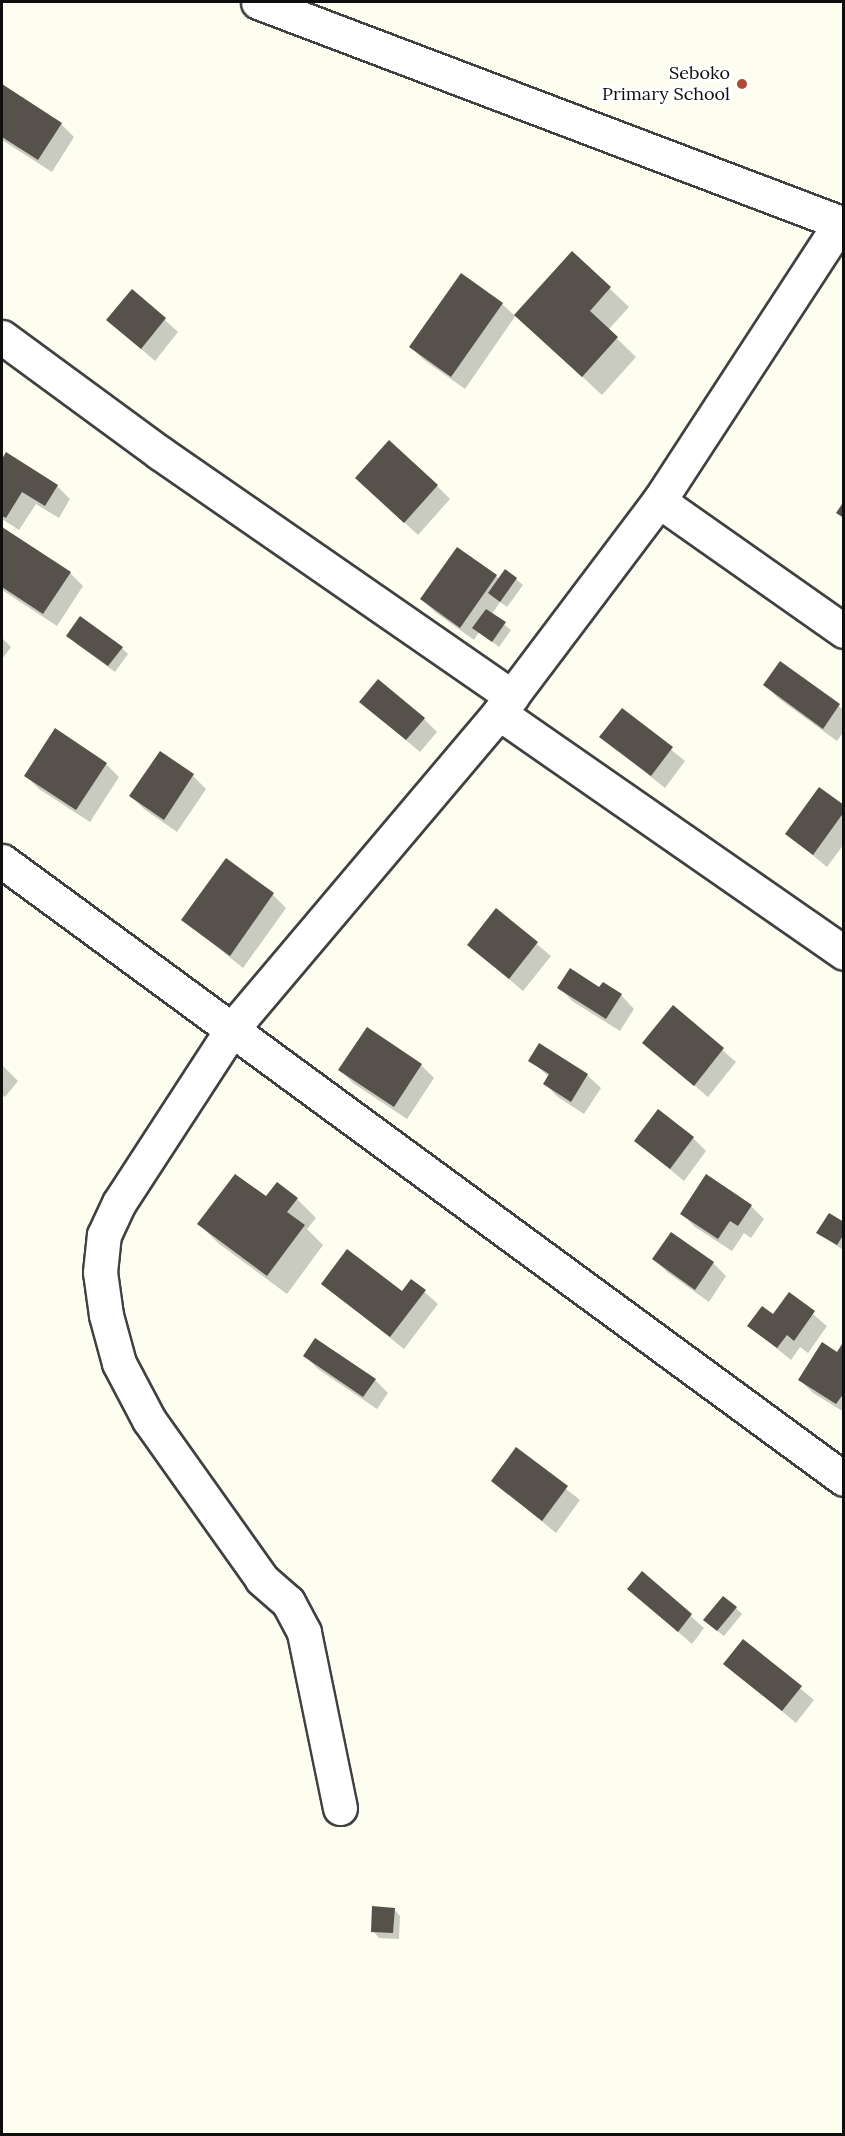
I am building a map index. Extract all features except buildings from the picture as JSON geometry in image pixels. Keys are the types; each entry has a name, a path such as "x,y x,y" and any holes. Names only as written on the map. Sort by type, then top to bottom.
{"street":[{"path":"258,2 842,224 659,501 505,705 232,1029 119,1203 104,1235 100,1272 106,1315 119,1363 149,1420 262,1579 288,1602 304,1632 340,1808"},
{"path":"2,337 843,953"},
{"path":"659,501 843,632"},
{"path":"2,861 843,1479"}],"place":[{"name":"Seboko Primary School","path":"742,84"}]}
